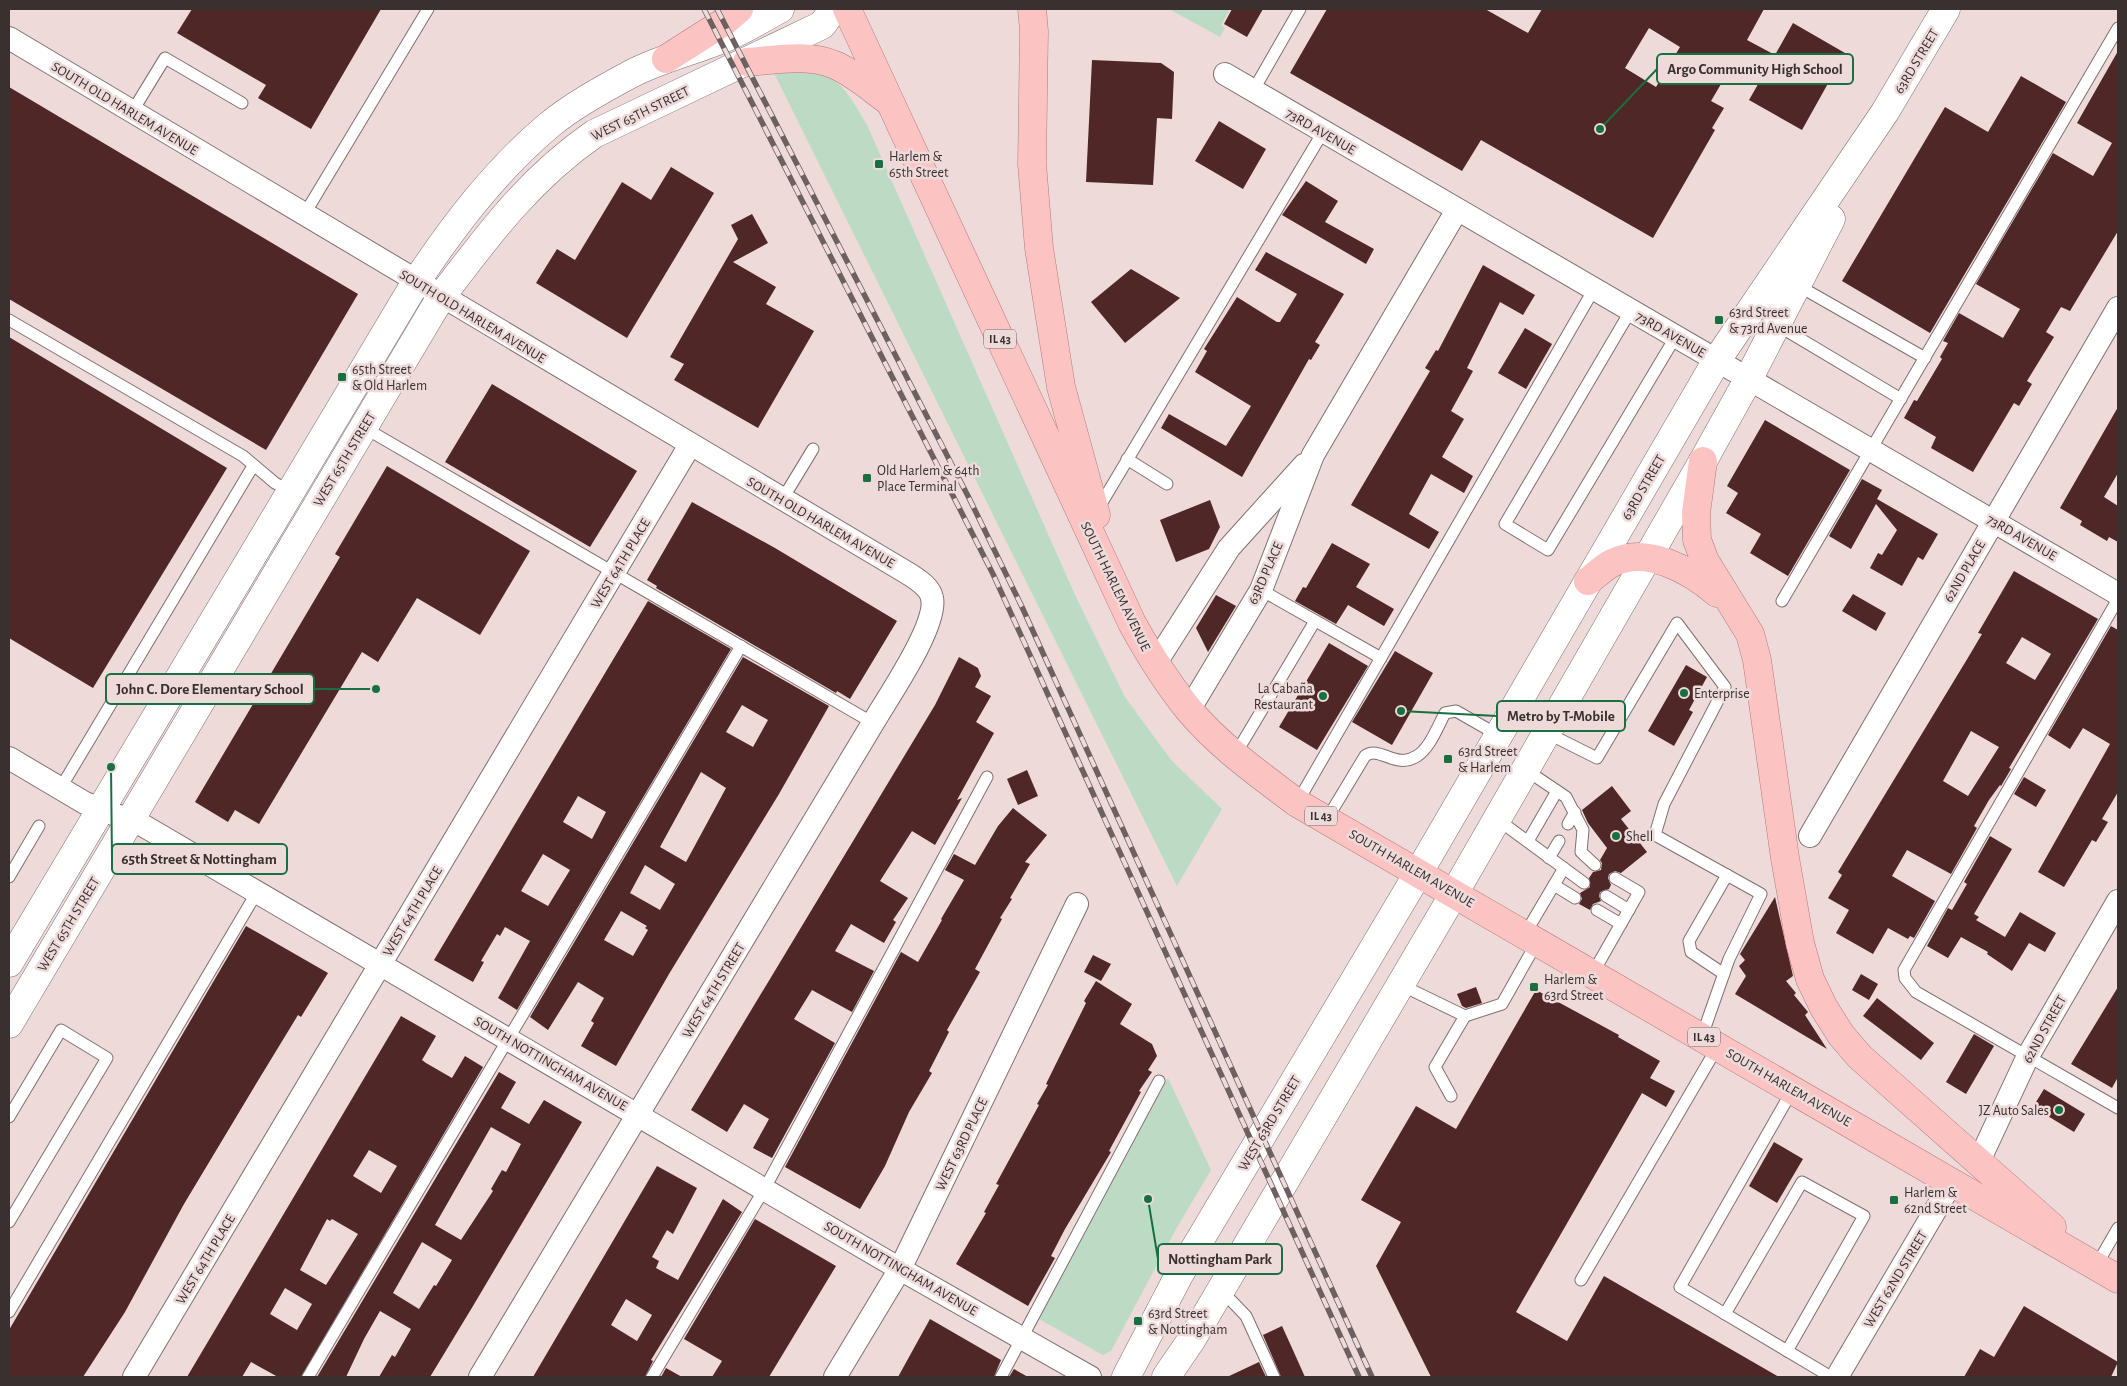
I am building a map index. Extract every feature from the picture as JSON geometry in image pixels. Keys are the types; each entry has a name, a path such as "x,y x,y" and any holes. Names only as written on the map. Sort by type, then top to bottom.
{"main road":[{"path":"666,58 724,22 739,9"},
{"path":"9,963 416,282 440,244 476,199 501,171 548,126 580,103 631,74 666,58 720,40 780,9"},
{"name":"WEST 65TH STREET","path":"9,1024 441,297 498,221 519,198 567,153 594,134 822,25 834,9"},
{"name":"SOUTH HARLEM AVENUE","path":"847,9 1132,623 1155,664 1189,710 1235,755 1297,803 1455,892 2107,1272"},
{"path":"1032,9 1034,31 1032,164 1039,248 1061,387 1095,512 1109,574"},
{"name":"63RD STREET","path":"1418,872 1717,360 1885,112 1946,9"},
{"path":"746,62 794,58 819,59 837,65 891,103"},
{"name":"63RD STREET","path":"1455,892 1749,378 1885,112"},
{"path":"1703,461 1696,513 1697,540 1705,561 1750,634 1757,660 1785,858 1800,942 1810,979 1841,1035 1860,1057 2107,1272"},
{"path":"1588,582 1613,562 1629,558 1647,558 1672,563 1696,576 1737,611"},
{"name":"WEST 63RD STREET","path":"1126,1377 1178,1275 1418,872"},
{"path":"1166,1377 1192,1340 1455,892"}],"street":[{"name":"SOUTH OLD HARLEM AVENUE","path":"9,38 909,574 928,589 932,598"},
{"name":"73RD AVENUE","path":"1224,74 2118,594"},
{"name":"63RD PLACE","path":"1189,710 1261,590 1313,455 1457,210"},
{"name":"62ND PLACE","path":"1810,836 2118,308"},
{"name":"WEST 64TH PLACE","path":"134,1377 690,445"},
{"name":"63RD PLACE","path":"1155,664 1229,548 1313,455"},
{"name":"WEST 64TH STREET","path":"480,1377 873,723 931,621 932,598"},
{"name":"SOUTH NOTTINGHAM AVENUE","path":"9,758 84,803 144,826 765,1188 900,1269 1090,1377"},
{"name":"62ND STREET","path":"1979,1161 2028,1056 2118,902"},
{"name":"WEST 63RD PLACE","path":"835,1377 900,1269 1077,904"},
{"name":"WEST 62ND STREET","path":"1837,1377 1952,1182"}],"lane":[{"path":"304,215 428,9"},
{"path":"1253,91 1300,9"},
{"path":"1782,601 2118,28"},
{"path":"132,112 165,58 242,103"},
{"path":"1095,512 1323,132"},
{"path":"1797,285 1925,358"},
{"path":"1297,803 1594,289"},
{"path":"1631,310 1505,524 1548,550 1676,336"},
{"path":"9,320 244,456 253,466 290,492"},
{"path":"1776,326 1901,398"},
{"path":"363,428 873,723"},
{"path":"782,500 813,449"},
{"path":"1127,459 1167,484"},
{"path":"60,789 253,466"},
{"path":"1261,590 1381,658"},
{"path":"2118,600 1904,970 1905,978 1916,992 2118,1108"},
{"path":"1235,755 1315,621"},
{"path":"1547,733 1597,758 1677,623 1725,687 1664,804 1655,835 1761,894 1724,974 1710,1041 1581,1280"},
{"path":"308,1377 510,1039 741,646"},
{"path":"1327,820 1364,756 1376,752 1390,760 1404,760 1416,757 1424,750 1445,713 1450,710 1456,711 1498,735"},
{"path":"1526,770 1566,797 1583,830 1581,852 1594,865"},
{"path":"652,1377 765,1188 987,778"},
{"path":"1528,841 1557,791"},
{"path":"1568,824 1575,812"},
{"path":"1497,819 1584,884"},
{"path":"9,877 39,826"},
{"path":"1549,858 1558,840"},
{"path":"1451,1096 1435,1066 1464,1016 1502,1004 1554,885 1564,868"},
{"path":"1724,974 1690,952 1689,941 1727,875"},
{"path":"1593,973 1639,892 1615,878"},
{"path":"1554,885 1575,898"},
{"path":"9,1312 257,892"},
{"path":"1606,896 1629,910"},
{"path":"1597,910 1621,924"},
{"path":"1400,984 1464,1016"},
{"path":"9,1117 61,1030 107,1058 9,1222"},
{"path":"1001,1377 1023,1339 1159,1081"},
{"path":"1793,1089 1680,1287 1831,1377"},
{"path":"1725,1314 1802,1182 1864,1216 1787,1351"},
{"path":"2107,1272 2118,1228"},
{"path":"1221,1290 1246,1316 1274,1377"}],"green space":[{"path":"1169,9 1230,9 1221,25 1225,28 1220,37"},
{"path":"803,64 835,80 848,94 867,125 1075,595 1125,697 1171,760 1222,809 1177,886 774,73"},
{"path":"1168,1078 1211,1170 1176,1229 1111,1351 1103,1355 1039,1319"}],"building":[{"path":"192,9 381,9 311,129 258,98 266,85 177,33"},
{"path":"1232,9 1263,9 1247,37 1224,24"},
{"path":"1327,9 1485,9 1528,33 1542,9 1764,9 1747,40 1775,55 1793,23 1845,53 1802,130 1749,100 1761,79 1734,62 1711,101 1724,108 1712,128 1715,130 1653,238 1481,140 1462,171 1290,73","holes":["1649,28 1680,47 1656,87 1625,68"]},
{"path":"2118,51 2118,231 2070,311 2061,307 2046,332 2054,337 2027,381 2032,384 2019,406 2014,403 1973,472 1931,448 1936,437 1904,418 1914,400 1917,401 1942,359 1940,357 1948,343 1943,341 1959,313 2003,338 2020,309 1976,284 2053,153 2093,176 2112,143 2077,123"},
{"path":"1092,60 1161,63 1174,72 1172,119 1157,118 1153,185 1086,182"},
{"path":"2021,76 2066,102 1930,333 1842,281 1945,107 1988,132"},
{"path":"9,87 358,294 266,450 9,299"},
{"path":"1219,121 1266,149 1243,189 1195,161"},
{"path":"671,167 714,193 627,338 536,283 557,249 575,260 622,182 651,200"},
{"path":"1306,181 1338,201 1325,222 1374,249 1366,264 1282,215"},
{"path":"752,214 768,243 733,262 776,287 766,304 814,331 758,428 674,380 684,364 670,357 738,239 731,225"},
{"path":"1266,252 1344,294 1315,342 1320,345 1311,360 1309,359 1242,477 1161,428 1169,414 1226,446 1251,406 1195,372 1207,351 1204,349 1237,297 1277,322 1280,322 1297,294 1255,270"},
{"path":"1483,265 1535,295 1523,315 1500,302 1467,368 1473,371 1451,411 1464,419 1442,457 1473,476 1464,493 1431,474 1409,514 1439,532 1429,549 1351,505 1430,371 1425,368 1436,350 1438,351"},
{"path":"1131,269 1180,298 1125,343 1091,302"},
{"path":"1525,328 1552,344 1526,389 1498,373"},
{"path":"9,337 227,468 93,688 9,638"},
{"path":"492,384 637,471 590,547 445,462"},
{"path":"2118,407 2118,473 2104,497 2118,506 2118,542 2109,537 2107,541 2080,525 2082,521 2060,508"},
{"path":"1765,420 1850,470 1788,576 1750,553 1761,534 1726,513 1738,493 1727,486"},
{"path":"387,466 530,551 480,635 417,598 378,662 362,652 259,824 235,810 228,822 195,802 340,557 335,554"},
{"path":"1862,479 1882,490 1877,499 1938,534 1923,560 1918,557 1902,586 1870,568 1878,553 1882,555 1897,530 1876,504 1851,549 1829,536"},
{"path":"1210,500 1220,527 1209,549 1176,562 1160,520"},
{"path":"692,502 775,548 897,621 850,699 837,691 836,693 656,588 657,586 647,580"},
{"path":"1332,543 1370,564 1356,587 1394,609 1384,626 1348,605 1336,624 1295,601 1303,587 1306,588"},
{"path":"2014,571 2098,619 2009,768 2011,769 2001,786 1989,800 1974,826 1977,828 1951,874 1907,850 1892,876 1935,901 1914,938 1910,936 1908,939 1888,928 1873,954 1836,933 1849,910 1828,898 1842,875 1838,872 1982,634 1978,633","holes":["2022,637 2051,654 2035,680 2006,663","1971,731 1999,747 1968,796 1943,781"]},
{"path":"1853,594 1886,613 1876,631 1842,611"},
{"path":"1216,595 1236,606 1208,652 1196,628"},
{"path":"648,601 731,649 517,1010 498,998 530,941 505,927 500,936 497,934 481,961 484,962 473,982 434,960","holes":["578,796 606,812 592,839 563,822","543,854 570,870 548,906 521,891"]},
{"path":"2111,626 2118,630 2118,792 2102,819 2108,822 2096,842 2092,840 2064,887 2038,872 2110,744 2083,728 2070,749 2048,735"},
{"name":"La Cabaña Restaurant","path":"1329,643 1368,666 1317,750 1279,727"},
{"path":"1395,651 1433,673 1392,745 1352,722"},
{"path":"743,657 829,706 779,794 669,974 616,1066 581,1046 594,1023 591,1021 604,998 578,982 548,1030 530,1017","holes":["742,705 768,720 753,747 726,732","701,772 726,788 686,862 660,847","645,865 675,884 660,910 630,893","621,911 647,926 645,928 648,930 633,956 604,940"]},
{"path":"959,657 978,668 981,676 975,687 991,696 976,722 994,733 957,800 962,798 935,845 912,831 880,881 908,898 893,920 896,922 884,943 851,924 835,951 874,971 852,1012 812,990 794,1019 835,1043 772,1158 753,1148 769,1119 744,1104 727,1132 691,1110 935,705"},
{"name":"Enterprise","path":"1686,665 1707,677 1689,710 1693,712 1674,746 1648,731"},
{"path":"1027,770 1038,796 1018,805 1007,779"},
{"path":"2024,777 2046,790 2036,807 2014,794"},
{"name":"Shell","path":"1612,786 1631,811 1621,819 1647,852 1621,873 1615,871 1609,874 1608,878 1611,885 1609,889 1600,892 1601,901 1593,904 1590,910 1579,904 1582,899 1580,893 1590,887 1589,878 1593,872 1601,870 1602,863 1600,860 1607,848 1588,823 1582,810"},
{"path":"1013,808 1047,835 1025,862 1030,864 1010,898 1012,899 1000,918 1002,919 975,969 980,972 947,1030 949,1032 929,1071 932,1073 909,1112 885,1166 860,1209 785,1167 901,952 918,962 964,880 945,870 954,854 975,865 998,826"},
{"path":"1990,836 2012,849 1974,914 1979,917 1976,920 2005,937 2020,912 2056,933 2045,952 2029,943 2012,971 1987,954 1988,952 1961,937 1948,958 1927,946 1948,908 1952,910 1967,884 1964,882"},
{"path":"1775,897 1793,976 1786,981 1796,993 1794,995 1808,1012 1805,1015 1827,1049 1735,994 1746,976 1739,966 1745,960 1740,954"},
{"path":"246,926 328,973 301,1017 298,1015 253,1089 184,1204 125,1312 83,1377 9,1377 9,1330"},
{"path":"1093,955 1111,964 1101,981 1084,972"},
{"path":"1861,974 1878,984 1869,1000 1852,990"},
{"path":"1096,981 1132,1004 1120,1024 1152,1044 1157,1056 1148,1070 1152,1072 1139,1091 1141,1092 1109,1151 1111,1152 1065,1229 1051,1256 1055,1258 1028,1306 956,1264 986,1213 984,1212 999,1185 996,1184 1039,1105 1037,1104 1048,1085 1046,1084 1086,1003 1084,1001"},
{"path":"1476,987 1482,1003 1466,1008 1462,1006 1457,994"},
{"path":"2118,987 2118,1077 2112,1088 2071,1064"},
{"path":"1536,990 1619,1035 1618,1037 1660,1061 1650,1078 1675,1091 1666,1107 1642,1093 1516,1312 1567,1341 1604,1276 1779,1377 1431,1377 1376,1266 1401,1222 1361,1200 1416,1106 1456,1129"},
{"path":"1877,998 1934,1043 1921,1060 1863,1016"},
{"path":"401,1016 436,1036 422,1060 426,1063 452,1078 465,1056 483,1067 301,1377 278,1377 251,1362 242,1377 187,1377","holes":["369,1150 397,1166 381,1193 353,1176","327,1219 330,1221 332,1219 358,1234 326,1285 300,1270","285,1288 312,1304 297,1330 270,1314"]},
{"path":"1974,1034 1994,1046 1966,1094 1946,1082"},
{"path":"499,1072 516,1082 501,1108 529,1124 544,1100 582,1122 430,1377 379,1377 392,1355 395,1357 411,1329 380,1311 346,1377 317,1377","holes":["491,1127 521,1144 506,1172 502,1170 491,1189 493,1191 461,1240 435,1225","422,1242 452,1260 419,1309 393,1293"]},
{"name":"JZ Auto Sales","path":"2044,1089 2085,1114 2074,1132 2033,1107"},
{"path":"1774,1142 1803,1159 1777,1203 1749,1186"},
{"path":"657,1166 697,1188 673,1234 667,1230 652,1257 659,1261 656,1268 678,1280 723,1199 742,1212 651,1360 653,1361 645,1377 533,1377","holes":["626,1299 652,1315 637,1341 611,1325"]},
{"path":"755,1219 836,1266 769,1377 712,1377 722,1361 684,1339"},
{"path":"2024,1306 2118,1362 2111,1377 1964,1377 1980,1349 1994,1357"},
{"path":"930,1319 1001,1360 994,1377 898,1377"},
{"path":"1282,1326 1305,1377 1281,1377 1263,1335"},
{"path":"1259,1362 1266,1377 1227,1377"},
{"path":"666,1368 682,1377 661,1377"},
{"path":"1014,1369 1028,1377 1009,1377"}],"railway":[{"path":"704,9 993,574 1359,1377"},
{"path":"717,9 969,498 1022,607 1372,1377"}],"place":[{"name":"Argo Community High School","path":"1600,129"},
{"name":"Harlem & 65th Street","path":"879,164"},
{"name":"63rd Street & 73rd Avenue","path":"1719,320"},
{"name":"65th Street & Old Harlem","path":"342,377"},
{"name":"Old Harlem & 64th Place Terminal","path":"867,478"},
{"name":"John C. Dore Elementary School","path":"376,689"},
{"name":"Enterprise","path":"1684,693"},
{"name":"La Cabaña Restaurant","path":"1323,696"},
{"name":"Metro by T-Mobile","path":"1401,711"},
{"name":"63rd Street & Harlem","path":"1448,759"},
{"name":"65th Street & Nottingham","path":"111,767"},
{"name":"Shell","path":"1616,836"},
{"name":"Harlem & 63rd Street","path":"1534,987"},
{"name":"JZ Auto Sales","path":"2059,1110"},
{"name":"Nottingham Park","path":"1148,1199"},
{"name":"Harlem & 62nd Street","path":"1894,1200"},
{"name":"63rd Street & Nottingham","path":"1138,1321"}]}
